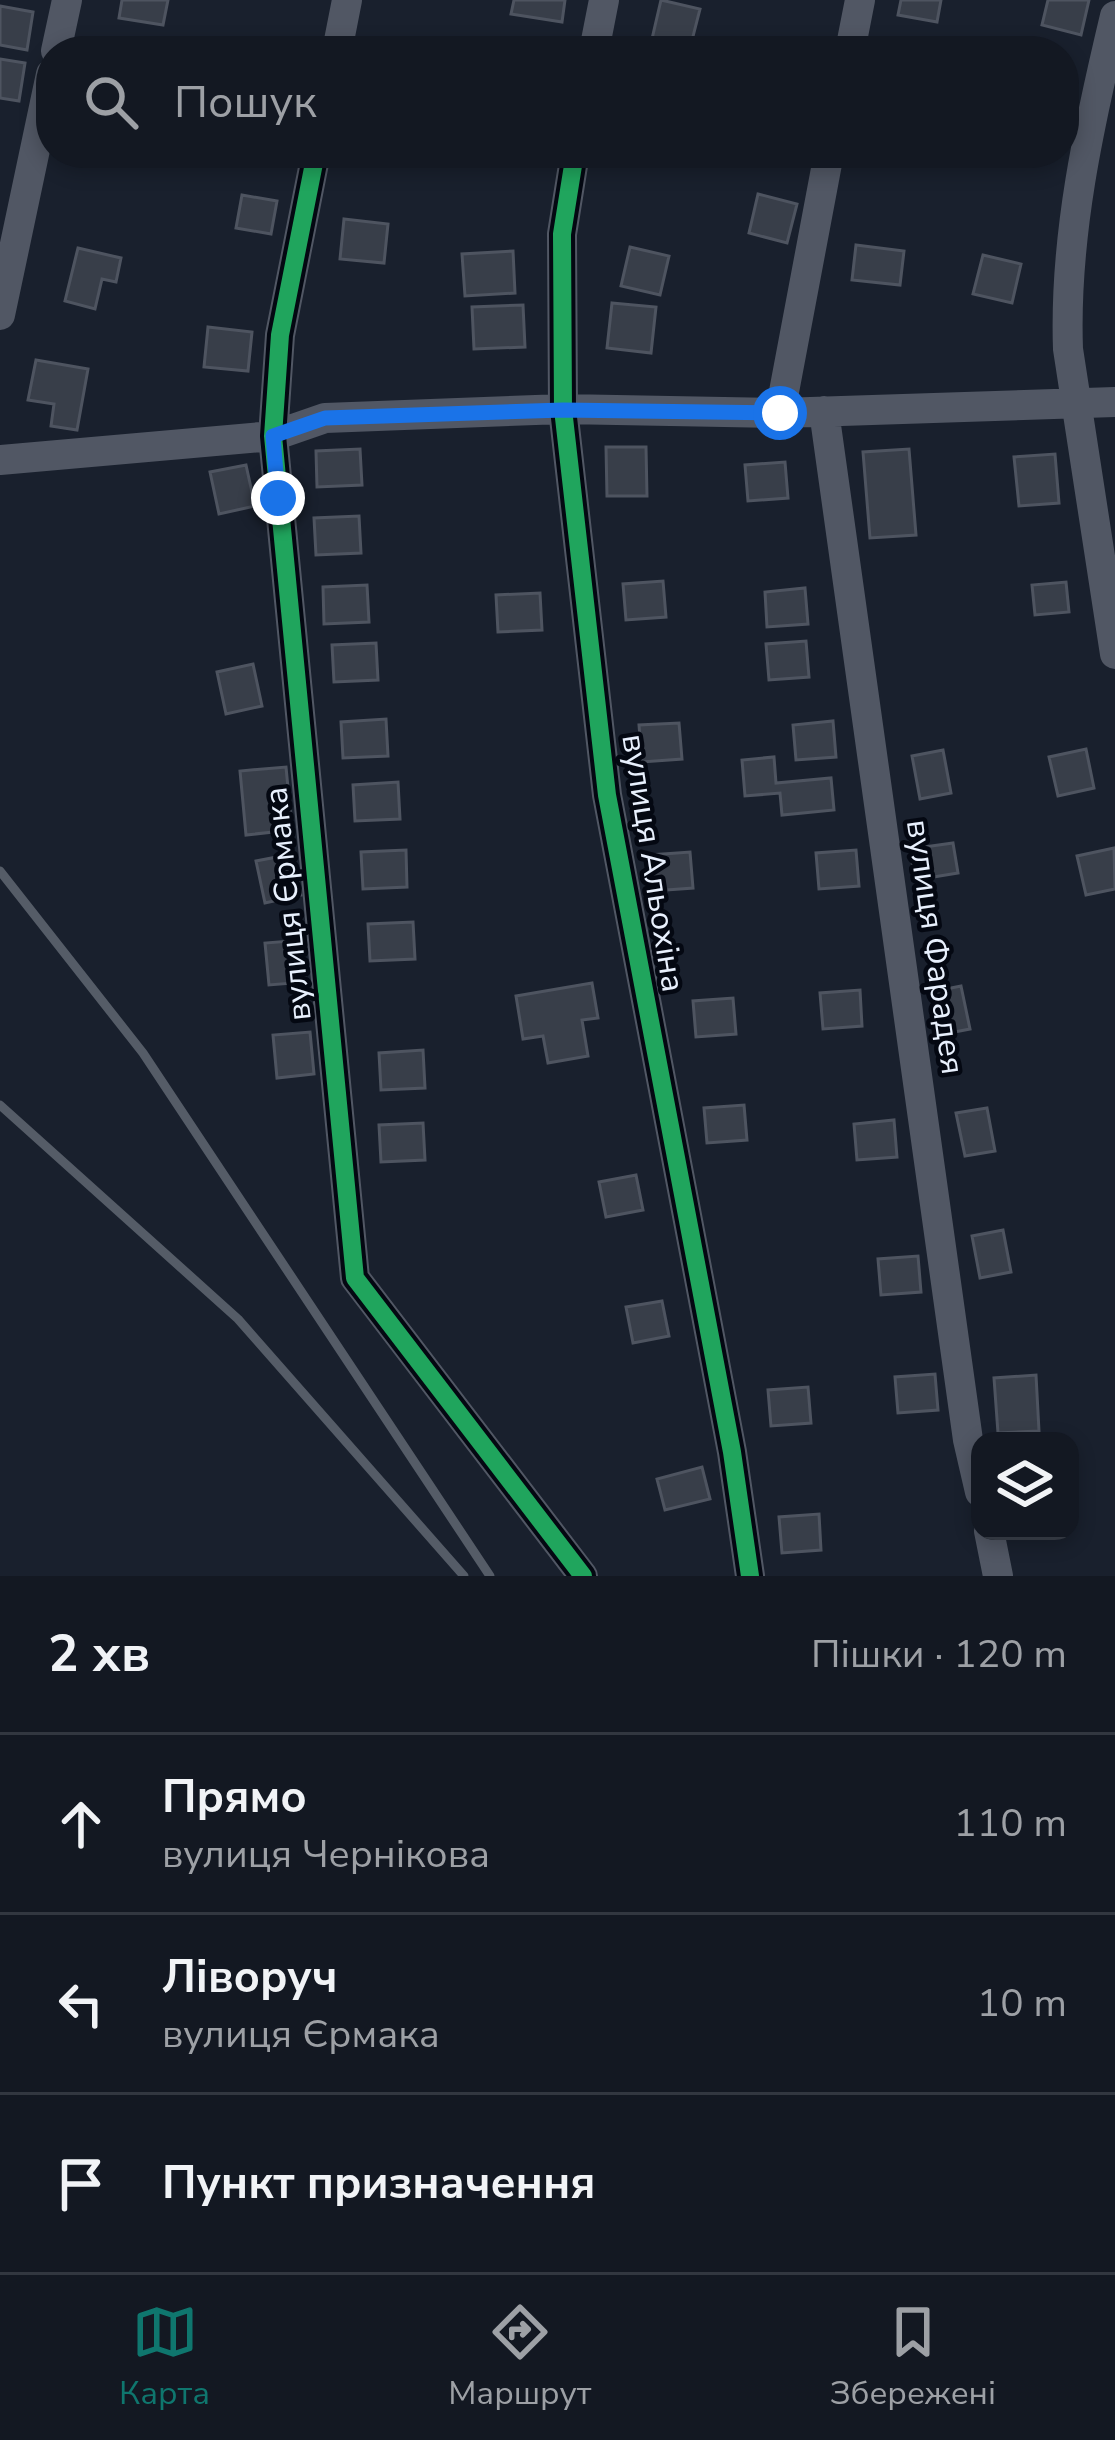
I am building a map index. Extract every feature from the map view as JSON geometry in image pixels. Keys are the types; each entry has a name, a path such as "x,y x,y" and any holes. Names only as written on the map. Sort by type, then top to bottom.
{"street":[{"path":"59,36 67,0"},
{"path":"340,36 347,0"},
{"path":"597,36 604,0"},
{"path":"853,36 860,0"},
{"path":"1115,16 1070,254 1066,305 1076,404 1115,654"},
{"path":"0,315 36,145"},
{"name":"вулиця Єрмака","path":"313,168 273,383 273,436 355,1278 583,1576"},
{"name":"вулиця Альохіна","path":"573,168 562,234 563,410 607,795 732,1452 750,1576"},
{"path":"780,413 826,168"},
{"path":"0,460 273,436 325,418 563,410 780,413 1115,402"},
{"name":"вулиця Фарадея","path":"824,411 971,1453"},
{"path":"991,1540 998,1576"}],"building":[{"path":"122,0 168,0 163,25 119,18"},
{"path":"514,0 565,0 562,22 511,14"},
{"path":"661,0 700,9 693,36 653,36"},
{"path":"901,0 941,0 937,22 898,15"},
{"path":"1048,0 1089,0 1081,35 1042,25"},
{"path":"0,6 33,12 27,50 0,45"},
{"path":"0,59 25,63 19,101 0,98"},
{"path":"758,194 797,204 787,243 749,233"},
{"path":"242,195 277,201 271,234 236,228"},
{"path":"344,219 388,224 384,263 340,259"},
{"path":"856,245 904,251 900,285 852,280"},
{"path":"630,247 669,256 660,295 621,286"},
{"path":"78,248 121,258 116,282 102,279 95,309 65,301"},
{"path":"513,251 515,293 465,296 462,254"},
{"path":"983,255 1021,264 1012,303 973,294"},
{"path":"612,303 656,307 651,353 607,348"},
{"path":"523,305 525,347 474,349 472,307"},
{"path":"208,327 252,332 248,371 204,367"},
{"path":"36,360 88,369 77,430 51,426 54,404 28,400"},
{"path":"606,447 646,447 647,496 607,496"},
{"path":"360,449 362,485 317,487 316,451"},
{"path":"909,449 916,535 870,538 863,452"},
{"path":"1055,454 1059,503 1019,506 1014,457"},
{"path":"785,462 788,498 748,501 745,465"},
{"path":"246,465 255,506 219,514 210,472"},
{"path":"359,516 361,553 316,555 314,518"},
{"path":"663,581 666,617 626,620 623,584"},
{"path":"1066,582 1069,612 1035,615 1032,585"},
{"path":"367,585 369,622 324,624 323,587"},
{"path":"805,588 808,624 767,627 765,592"},
{"path":"540,593 542,630 498,632 496,595"},
{"path":"806,641 809,677 769,680 766,644"},
{"path":"376,643 378,680 334,682 332,645"},
{"path":"253,664 262,706 226,714 217,672"},
{"path":"386,719 388,756 343,758 341,722"},
{"path":"833,721 836,757 796,760 793,725"},
{"path":"679,723 682,759 642,762 639,725"},
{"path":"1086,749 1094,788 1058,796 1049,757"},
{"path":"943,750 951,793 920,799 912,756"},
{"path":"774,757 776,783 831,778 834,810 782,815 780,793 745,796 742,760"},
{"path":"286,767 292,830 246,835 240,771"},
{"path":"398,782 400,819 355,821 353,785"},
{"path":"953,843 958,873 915,880 910,849"},
{"path":"1114,848 1115,889 1086,895 1077,856"},
{"path":"406,850 407,887 363,889 361,852"},
{"path":"856,850 859,886 819,889 816,853"},
{"path":"690,852 693,888 653,891 650,855"},
{"path":"292,854 301,895 265,903 256,861"},
{"path":"413,922 415,959 370,961 368,924"},
{"path":"302,940 306,982 269,985 265,943"},
{"path":"592,983 598,1018 582,1020 588,1056 548,1063 543,1036 523,1039 516,996"},
{"path":"961,986 970,1029 939,1035 931,992"},
{"path":"860,990 862,1026 823,1029 820,993"},
{"path":"733,998 736,1034 696,1037 693,1001"},
{"path":"310,1032 314,1074 277,1078 273,1035"},
{"path":"423,1050 425,1088 381,1090 379,1053"},
{"path":"744,1105 747,1140 707,1143 704,1108"},
{"path":"987,1108 995,1151 965,1156 956,1113"},
{"path":"894,1120 897,1157 857,1160 854,1124"},
{"path":"423,1123 425,1160 381,1162 379,1125"},
{"path":"636,1175 643,1210 606,1217 599,1182"},
{"path":"1003,1230 1011,1272 980,1278 972,1236"},
{"path":"918,1256 921,1292 881,1295 878,1259"},
{"path":"662,1301 669,1336 633,1343 626,1307"},
{"path":"935,1374 938,1410 898,1413 895,1377"},
{"path":"1036,1375 1039,1431 998,1432 994,1378"},
{"path":"808,1387 811,1423 771,1426 768,1390"},
{"path":"702,1467 710,1499 665,1510 657,1479"},
{"path":"819,1514 821,1550 782,1553 779,1517"}],"railway":[{"path":"0,871 143,1053 490,1576"},
{"path":"0,1105 238,1319 464,1576"}],"cycle path":[{"path":"313,168 280,335 273,436 355,1278 583,1576"},
{"path":"573,168 562,234 563,409 607,795 732,1452 750,1576"}],"route":[{"path":"278,498 273,436 325,418 563,410 780,413"}]}
